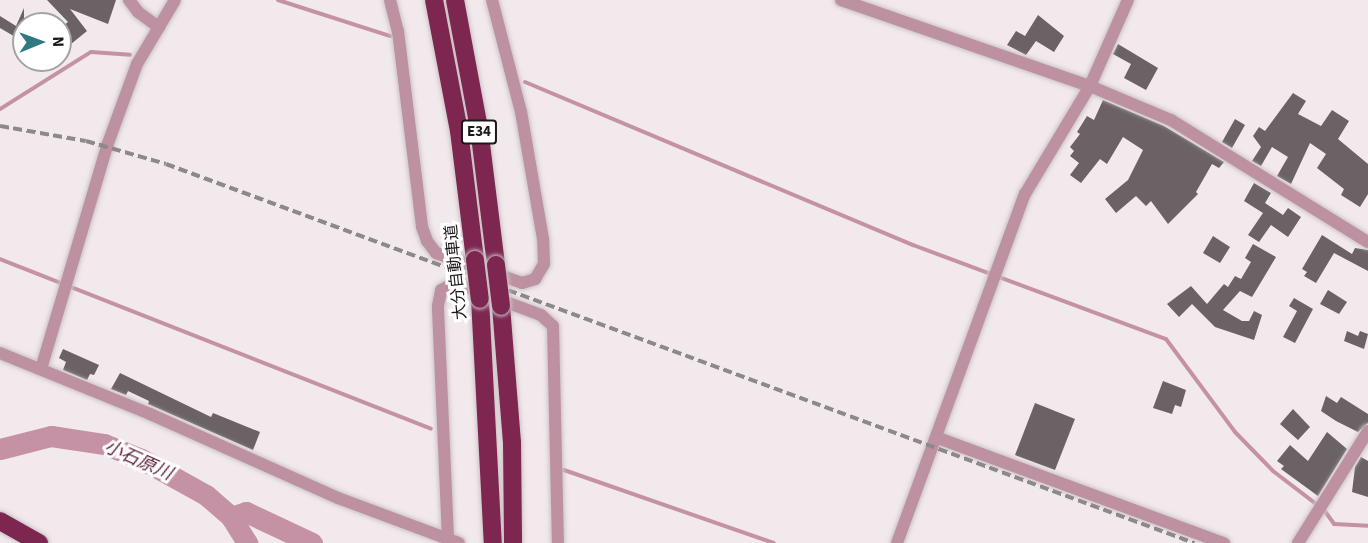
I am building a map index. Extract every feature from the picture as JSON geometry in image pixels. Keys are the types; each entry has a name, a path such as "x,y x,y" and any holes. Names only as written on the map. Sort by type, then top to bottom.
{"highway":[{"name":"大分自動車道","path":"434,0 459,130 480,299 493,543"},
{"name":"E34","path":"455,0 479,128 501,306 512,442 513,543"},
{"path":"0,521 39,543"}],"street":[{"path":"129,0 138,12 159,27"},
{"path":"41,369 107,146 142,49 159,27 175,0"},
{"path":"390,0 398,31 422,227 427,241 436,253 522,283 535,279 544,264 543,239 521,112 492,0"},
{"path":"841,0 1090,86 1171,120 1368,242"},
{"path":"897,543 938,438 1025,194 1090,86 1128,0"},
{"path":"0,353 338,498 454,541 438,306 441,290 455,283 541,315 553,326 558,543"},
{"path":"1298,543 1368,432"},
{"path":"938,438 1224,543"}],"building":[{"path":"47,0 116,0 108,24 70,9 87,31 72,43 72,12 58,12"},
{"path":"1038,15 1064,36 1054,52 1036,41 1026,55 1007,45 1016,31 1025,36"},
{"path":"0,16 12,24 12,35 0,28"},
{"path":"1118,44 1158,68 1146,90 1124,78 1131,64 1113,54"},
{"path":"1293,93 1306,101 1298,114 1321,126 1332,110 1349,121 1338,139 1368,164 1368,194 1360,207 1341,195 1344,189 1317,168 1326,154 1310,143 1291,184 1277,176 1288,157 1272,147 1261,166 1252,161 1261,147 1253,136 1259,127 1265,131"},
{"path":"1103,100 1164,126 1224,162 1219,168 1212,164 1196,192 1198,194 1168,224 1151,201 1146,206 1136,196 1116,213 1105,199 1128,180 1143,150 1123,137 1107,164 1100,159 1081,183 1070,175 1079,163 1070,156 1074,151 1070,147 1080,134 1077,132 1087,116 1094,120"},
{"path":"1235,119 1245,125 1232,148 1222,142"},
{"path":"1254,183 1271,193 1265,203 1283,215 1288,208 1301,217 1288,237 1271,225 1259,242 1248,235 1263,213 1244,201"},
{"path":"1322,235 1352,254 1355,248 1368,250 1368,271 1334,253 1316,283 1304,276 1307,272 1302,269"},
{"path":"1213,236 1230,247 1220,263 1203,253"},
{"path":"1253,244 1276,257 1252,297 1240,291 1223,310 1242,321 1249,321 1254,311 1262,315 1254,340 1215,327 1192,304 1179,317 1167,304 1191,286 1207,304 1224,284 1228,287 1235,276 1241,279 1251,262 1245,258"},
{"path":"1328,290 1347,302 1339,314 1320,304"},
{"path":"1294,298 1313,309 1295,343 1283,337 1297,311 1289,306"},
{"path":"1347,331 1358,336 1360,331 1368,334 1364,349 1344,341"},
{"path":"63,349 99,365 94,375 90,374 87,380 63,370 66,362 59,358"},
{"path":"120,373 211,417 213,413 260,432 253,450 148,404 149,401 128,391 126,395 111,389"},
{"path":"1163,381 1186,390 1181,407 1175,405 1172,414 1153,408"},
{"path":"1326,396 1337,403 1341,397 1368,414 1368,423 1358,432 1336,421 1321,411"},
{"path":"1035,403 1075,419 1055,470 1015,455"},
{"path":"1293,409 1310,427 1298,440 1280,424"},
{"path":"1327,432 1347,449 1318,496 1281,469 1284,466 1277,461 1290,445 1308,461"},
{"path":"1361,457 1368,461 1368,497 1352,492 1355,467"}],"waterway":[{"path":"278,0 390,36"},
{"path":"0,109 91,52 130,55"},
{"path":"525,82 913,245 1166,339 1235,432 1273,471 1324,510 1334,524 1368,526"},
{"path":"0,259 431,429"},
{"name":"小石原川","path":"0,449 51,436 104,444 141,459 206,495 231,517 247,543"},
{"path":"564,470 774,543"},
{"name":"小石原川","path":"231,517 246,512 312,543"}],"railway":[{"path":"0,126 86,141 166,164 1194,543"}]}
